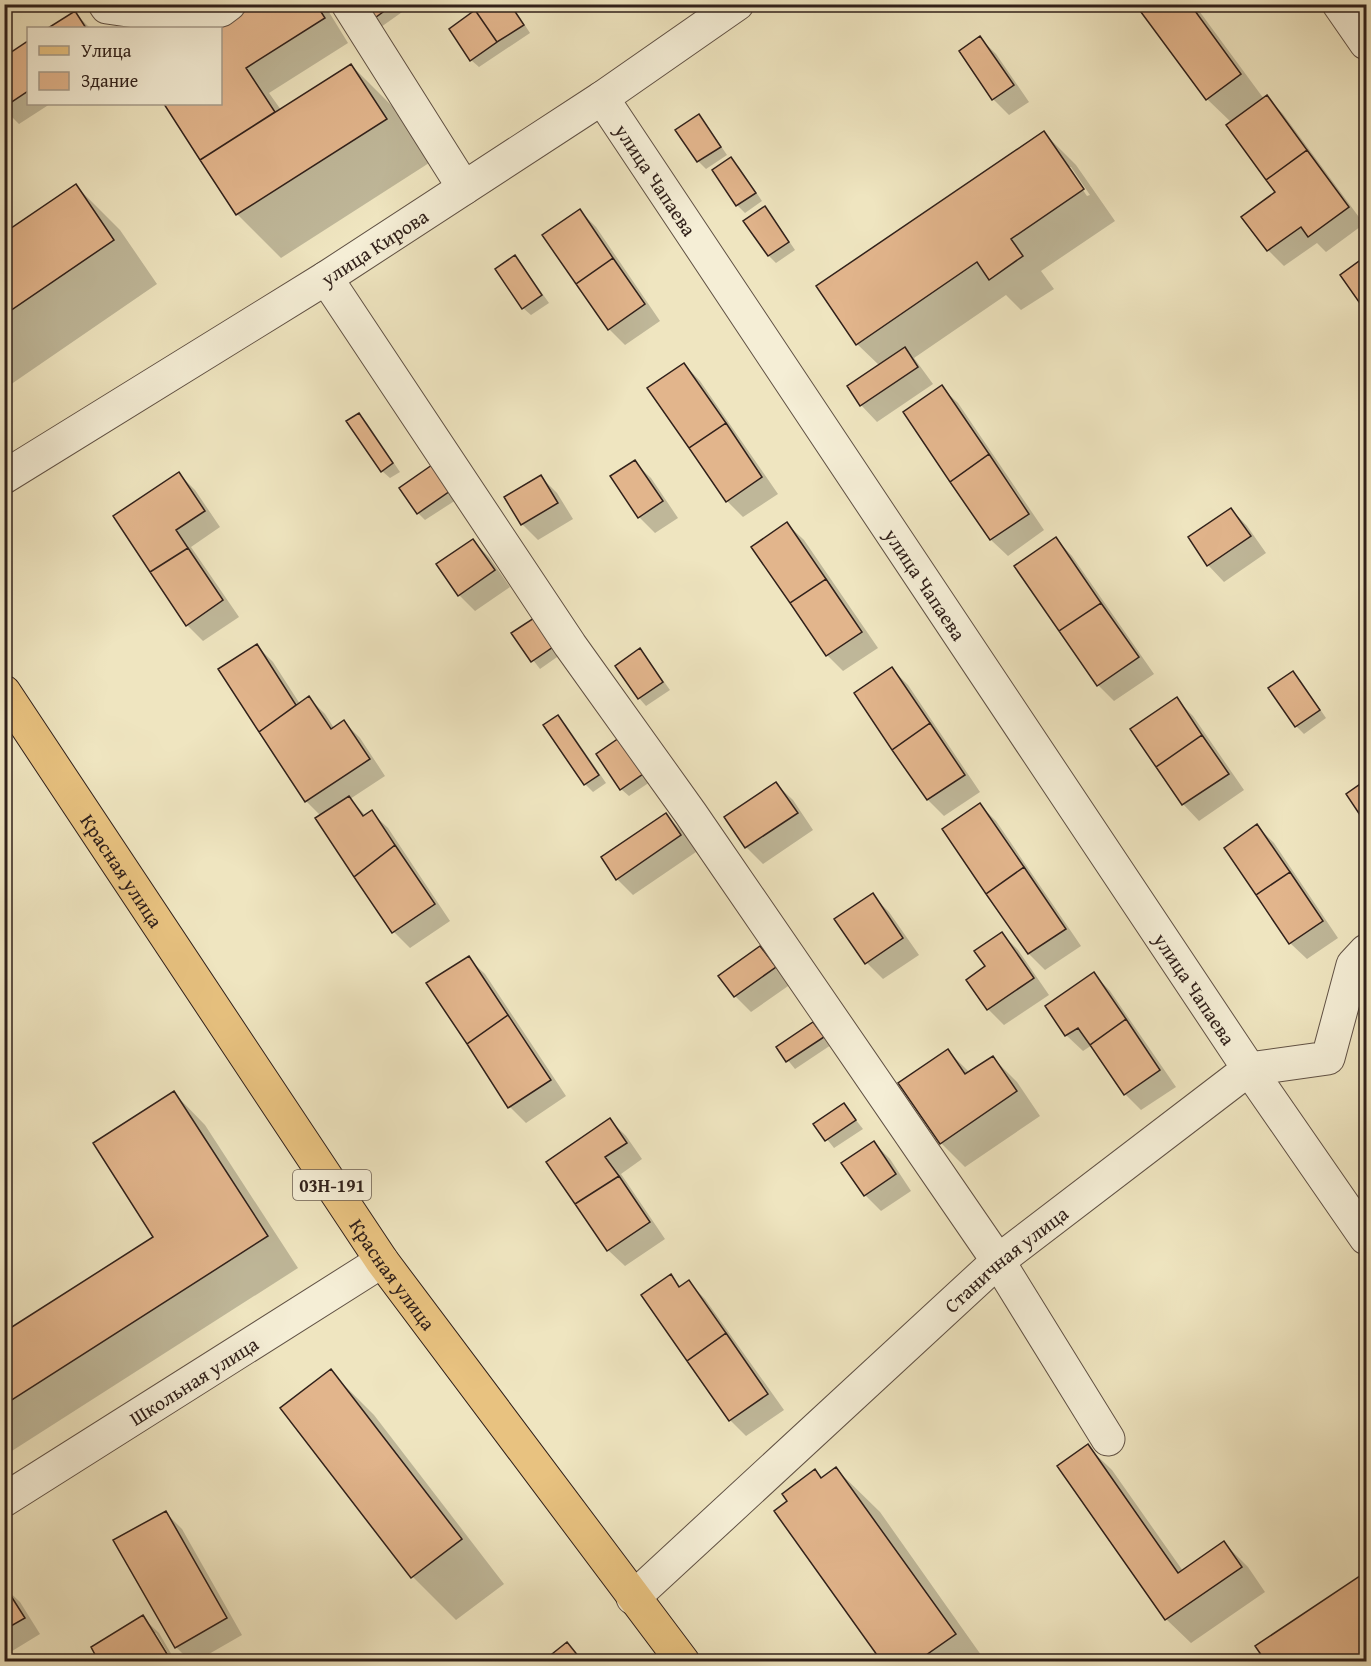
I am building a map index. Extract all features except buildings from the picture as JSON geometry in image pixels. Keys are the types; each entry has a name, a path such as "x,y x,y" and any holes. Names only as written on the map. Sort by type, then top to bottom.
{"main road":[{"name":"Красная улица","path":"4,692 382,1261 682,1662"}],"street":[{"path":"106,6 190,19 220,10 229,4"},
{"path":"348,4 464,188"},
{"name":"улица Кирова","path":"4,477 326,278 602,98 737,4"},
{"path":"1339,4 1366,43"},
{"name":"улица Чапаева","path":"602,98 1249,1070 1299,1138 1366,1238"},
{"path":"326,278 570,645 691,814 998,1261 1108,1439"},
{"name":"Станичная улица","path":"633,1598 998,1261 1249,1070 1328,1058 1353,965 1366,951"},
{"name":"Школьная улица","path":"4,1500 382,1261"}]}
